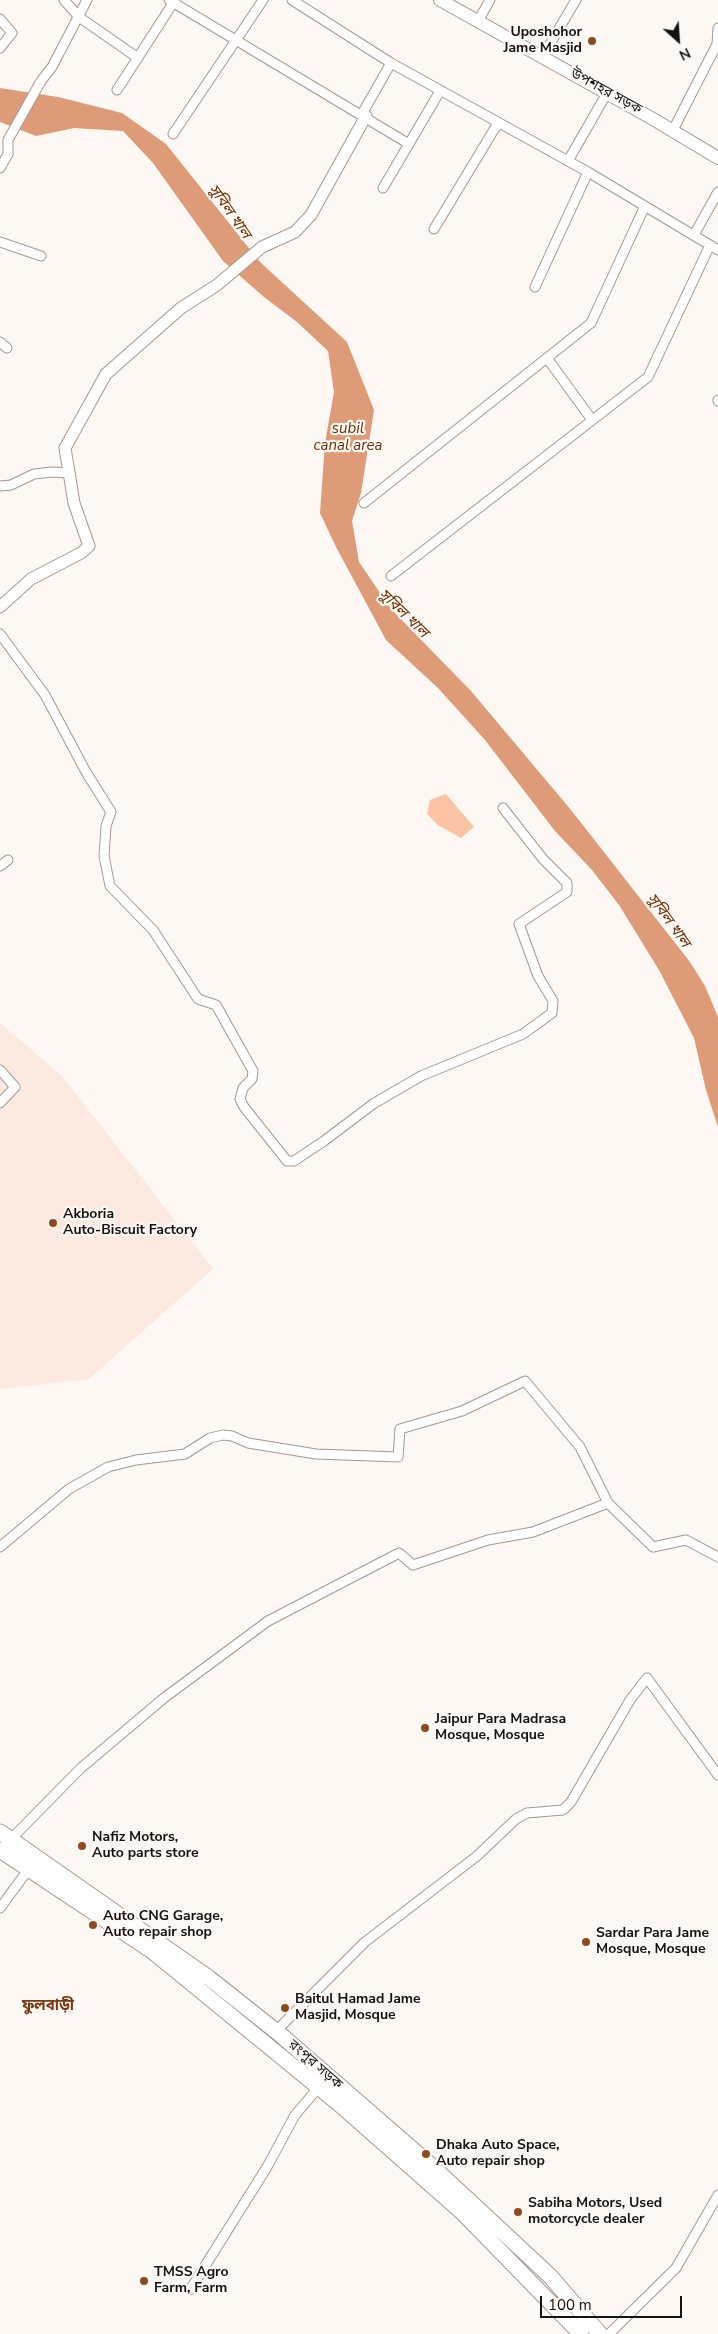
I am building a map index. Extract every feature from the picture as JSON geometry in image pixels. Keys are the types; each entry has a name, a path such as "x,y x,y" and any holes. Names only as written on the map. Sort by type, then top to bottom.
{"highway":[{"name":"রংপুর সড়ক","path":"6,1835 209,1978 276,2031 434,2169 550,2276 600,2334"},
{"name":"রংপুর সড়ক","path":"0,1850 152,1951 319,2087 462,2212 581,2334"}],"main road":[{"name":"উপশহর সড়ক","path":"440,0 673,130 718,158"}],"street":[{"path":"64,0 79,17 138,58"},
{"path":"0,170 8,154 8,140 41,81 52,67 87,0"},
{"path":"173,134 263,0"},
{"path":"292,0 440,91 588,172 718,250"},
{"path":"478,21 490,0"},
{"path":"542,57 576,0"},
{"path":"117,90 172,1 364,115 409,144"},
{"path":"0,19 12,34 0,48"},
{"path":"673,130 718,44 718,28"},
{"path":"0,607 31,579 82,553 89,546 74,503 65,448 106,374 174,314 217,285 262,247 295,232 311,215 391,62"},
{"path":"383,188 440,91"},
{"path":"568,161 607,93"},
{"path":"434,229 498,123"},
{"path":"535,287 588,172"},
{"path":"694,235 718,192"},
{"path":"364,503 592,323 645,206"},
{"path":"0,242 41,256"},
{"path":"391,576 648,376 710,245"},
{"path":"547,358 592,420"},
{"path":"0,486 11,485 34,474 70,473"},
{"path":"0,634 45,695 86,772 111,812 106,826 104,856 110,886 153,930 198,999 216,1005 253,1071 252,1079 243,1088 240,1100 288,1162 294,1161 324,1141 373,1104 421,1076 523,1034 552,1013 553,1001 538,976 519,924 567,892 567,883 542,859 503,808"},
{"path":"0,866 8,860"},
{"path":"0,1070 15,1087 0,1103"},
{"path":"0,1548 68,1489 108,1467 136,1460 185,1454 210,1438 223,1435 232,1436 248,1443 316,1454 398,1457 400,1429 462,1411 525,1381 580,1447 608,1503 653,1547 686,1540 718,1557"},
{"path":"6,1835 164,1698 268,1621 399,1553 413,1565 488,1540 533,1532 608,1503"},
{"path":"276,2031 364,1942 477,1856 516,1819 527,1813 554,1813 563,1810 571,1802 630,1700 647,1678 718,1775"},
{"path":"0,1908 28,1870"},
{"path":"190,2290 267,2167 295,2115 319,2087"},
{"path":"609,2334 676,2268 718,2195"}],"shaded area":[{"path":"446,794 474,827 461,838 438,825 427,814 430,800"},
{"path":"0,1023 62,1076 213,1269 89,1379 0,1389"}],"water":[{"name":"subil canal area","path":"0,88 58,97 122,113 166,144 260,262 347,342 374,410 361,493 352,521 359,562 391,609 471,691 571,810 690,962 705,986 718,1017 718,1127 706,1090 694,1038 659,970 619,905 592,870 555,831 485,740 438,688 386,640 336,547 320,513 325,443 334,392 328,351 297,322 264,297 223,261 153,163 123,131 74,128 36,136 0,122"}],"place":[{"name":"Uposhohor Jame Masjid","path":"592,41"},
{"name":"Akboria Auto-Biscuit Factory","path":"53,1223"},
{"name":"Jaipur Para Madrasa Mosque, Mosque","path":"425,1728"},
{"name":"Nafiz Motors, Auto parts store","path":"82,1846"},
{"name":"Auto CNG Garage, Auto repair shop","path":"93,1925"},
{"name":"Sardar Para Jame Mosque, Mosque","path":"586,1942"},
{"name":"Baitul Hamad Jame Masjid, Mosque","path":"285,2008"},
{"name":"Dhaka Auto Space, Auto repair shop","path":"426,2154"},
{"name":"Sabiha Motors, Used motorcycle dealer","path":"518,2212"},
{"name":"TMSS Agro Farm, Farm","path":"144,2281"}],"district":[{"name":"ফুলবাড়ী","path":"48,2006"}],"water label":[{"name":"সুবিল খাল","path":"229,212"},
{"name":"সুবিল খাল","path":"403,614"},
{"name":"সুবিল খাল","path":"668,921"}]}
